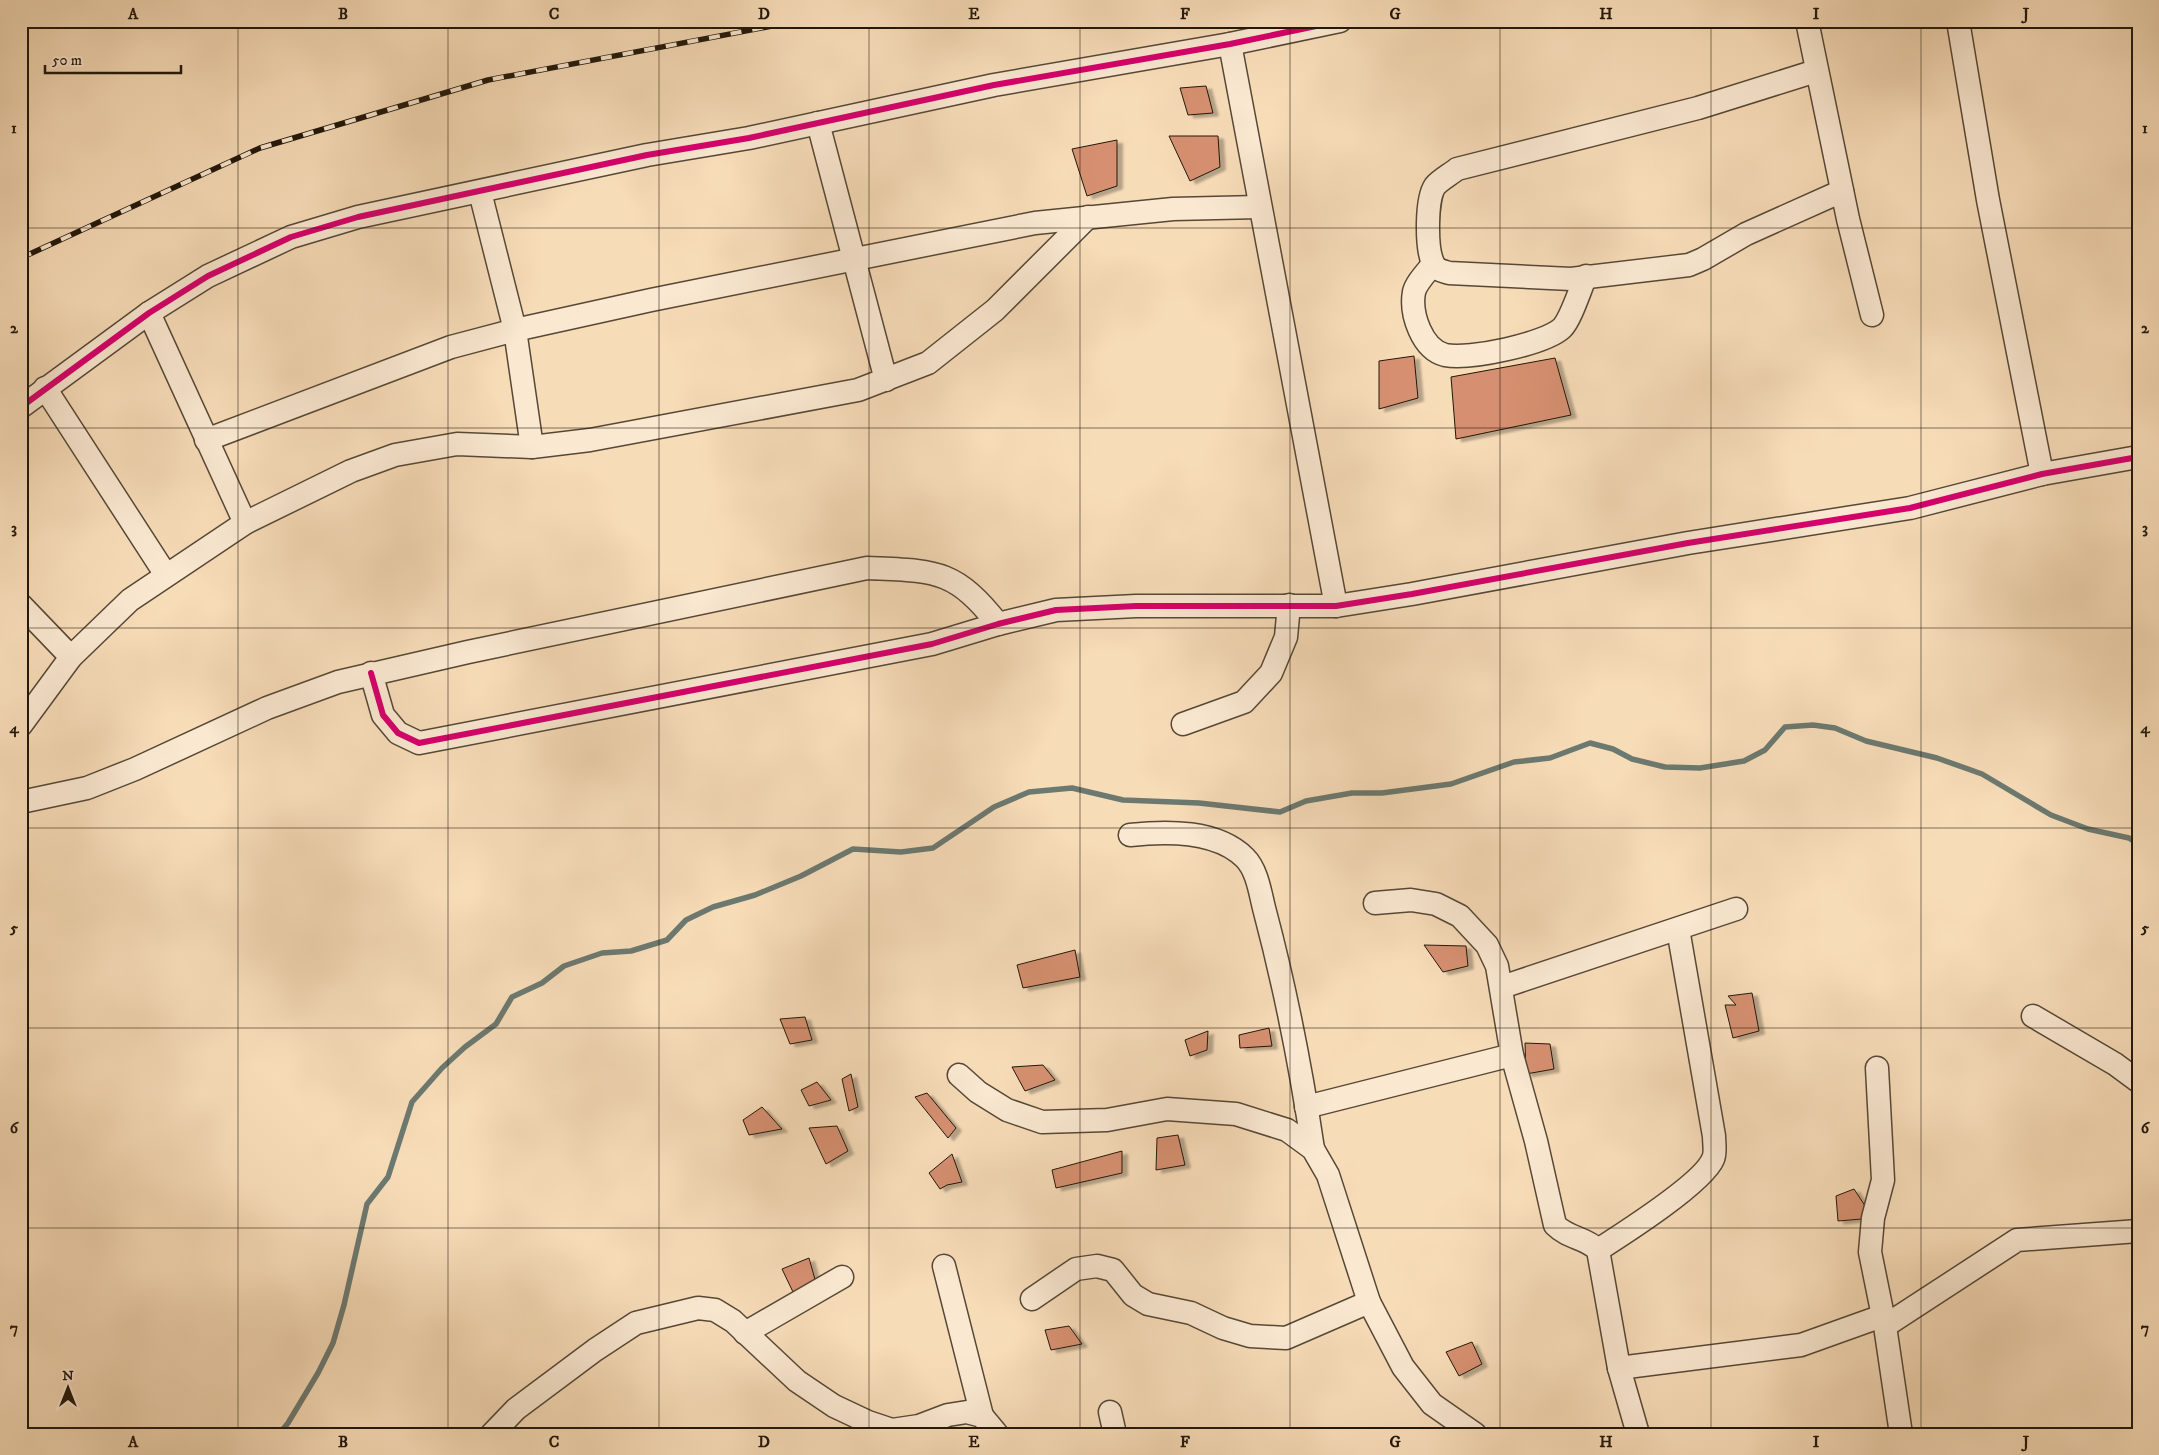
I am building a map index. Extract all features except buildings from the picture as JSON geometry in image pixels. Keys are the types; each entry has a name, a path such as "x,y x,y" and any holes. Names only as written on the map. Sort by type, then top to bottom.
{"street":[{"path":"21,408 45,388 149,313 208,276 290,237 358,217 647,155 818,124 994,85 1230,44 1340,21"},
{"path":"1807,21 1842,191 1872,316"},
{"path":"1958,21 1988,200 2042,474"},
{"path":"1230,44 1259,207 1336,606"},
{"path":"1816,71 1698,108 1457,169 1435,186 1430,202 1428,242 1433,264 1439,270 1449,273 1572,278 1689,265 1746,234 1842,191"},
{"path":"818,124 852,259 886,380"},
{"path":"480,192 515,330 532,447"},
{"path":"206,440 451,347 515,330 852,259 1035,223 1173,209 1259,207"},
{"path":"21,725 71,657 130,600 245,524 351,471 395,455 457,444 532,447 590,440 858,390 928,363 995,310 1088,217"},
{"path":"1433,264 1414,290 1413,308 1420,331 1432,349 1446,355 1497,352 1552,336 1564,326 1586,276"},
{"path":"149,313 245,524"},
{"path":"45,388 166,575"},
{"path":"371,673 383,715 398,733 419,743 932,644 998,624 1056,610 1136,606 1336,606 1412,594 1688,542 1910,508 2042,474 2138,457"},
{"path":"21,802 87,788 135,769 267,708 338,682 371,673 867,568 922,571 956,581 980,602 998,624"},
{"path":"21,605 71,657"},
{"path":"1183,724 1244,702 1271,673 1286,637 1288,605"},
{"path":"1130,835 1172,833 1202,838 1228,845 1247,859 1256,878 1273,942 1313,1149 1328,1175 1369,1302 1403,1367 1432,1404 1475,1434"},
{"path":"1375,903 1419,902 1436,904 1460,916 1487,945 1497,966 1512,1055 1536,1141 1555,1225 1565,1235 1590,1242 1598,1250 1619,1368 1638,1434"},
{"path":"1502,987 1736,909"},
{"path":"1598,1250 1643,1220 1706,1172 1714,1158 1714,1136 1678,929"},
{"path":"2033,1016 2115,1064 2138,1081"},
{"path":"1306,1107 1512,1055"},
{"path":"1877,1068 1883,1180 1873,1218 1870,1252 1884,1321 1901,1434"},
{"path":"959,1075 978,1092 1006,1110 1042,1122 1107,1120 1167,1109 1236,1114 1287,1130 1313,1149"},
{"path":"1619,1368 1801,1345 1884,1321 2017,1240 2138,1231"},
{"path":"944,1266 982,1416 997,1434"},
{"path":"1032,1299 1076,1269 1096,1266 1113,1270 1133,1295 1148,1304 1191,1313 1223,1328 1250,1336 1286,1338 1369,1302"},
{"path":"745,1333 842,1277"},
{"path":"492,1434 516,1408 595,1350 636,1324 698,1308 715,1310 733,1321 797,1381 834,1406 868,1422 892,1430 919,1426 948,1415 967,1412 982,1416"}],"waterway":[{"path":"279,1434 288,1423 318,1373 333,1343 344,1305 367,1204 388,1177 412,1102 442,1068 465,1047 496,1024 512,997 542,983 564,966 602,953 631,951 667,940 686,920 713,907 755,895 801,876 853,849 901,852 933,848 994,807 1029,792 1072,788 1123,800 1199,803 1280,812 1306,801 1352,793 1382,793 1451,784 1514,762 1550,758 1590,743 1613,749 1632,759 1665,767 1700,768 1744,761 1765,750 1785,727 1813,725 1835,728 1866,741 1937,758 1982,774 2051,815 2088,829 2129,838 2138,844"}],"railway":[{"path":"21,258 260,148 488,80 798,21"}],"cycle path":[{"path":"21,407 149,313 208,276 291,237 358,217 647,155 749,138 994,85 1230,44 1340,21"},
{"path":"371,673 383,715 398,733 419,743 932,644 998,624 1056,610 1136,606 1336,606 1412,594 1688,543 1910,508 2042,474 2138,457"}]}
